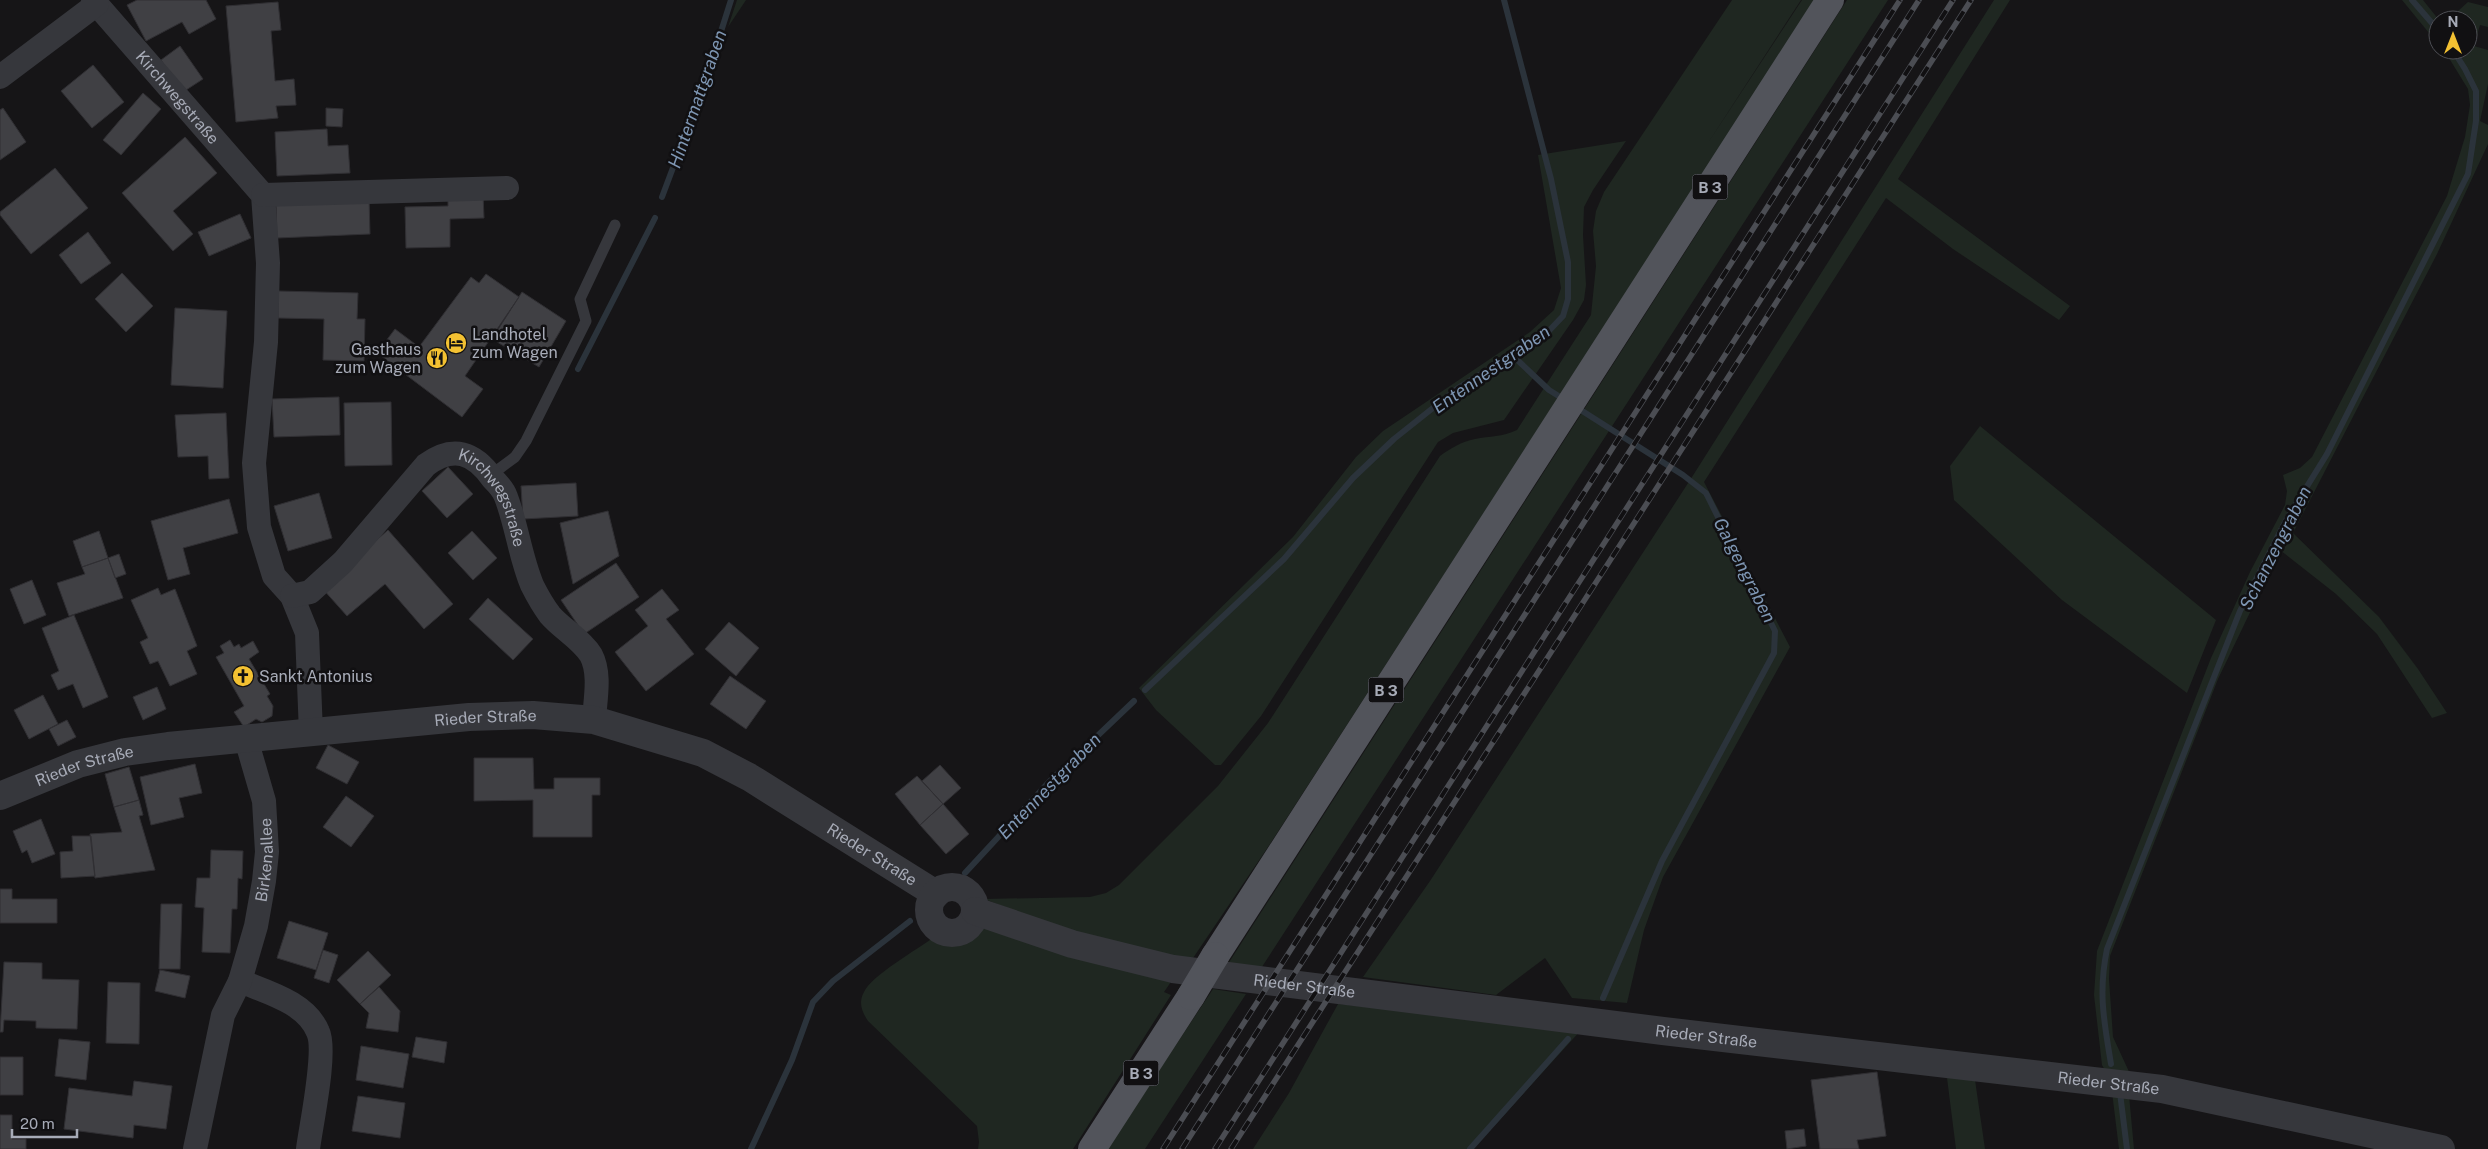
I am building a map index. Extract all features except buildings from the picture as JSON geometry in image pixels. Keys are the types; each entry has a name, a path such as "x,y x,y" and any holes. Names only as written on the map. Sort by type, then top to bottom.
{"main road":[{"name":"B 3","path":"1092,1149 1830,0"}],"street":[{"path":"0,77 95,2"},
{"name":"Kirchwegstraße","path":"95,2 263,195"},
{"path":"311,733 306,633 292,596 274,576 259,527 254,463 266,342 268,263 263,195 507,188"},
{"name":"Kirchwegstraße","path":"292,596 310,592 343,562 426,465 437,457 448,453 472,457 491,475 506,495 518,547 533,587 550,615 591,656 596,678 594,720"},
{"name":"Rieder Straße","path":"0,796 78,764 125,752 246,738 469,717 533,715 594,720 703,753 749,777 936,894"},
{"name":"Birkenallee","path":"195,1149 223,1015 240,981 256,926 267,852 264,801 246,738"},
{"name":"Rieder Straße","path":"948,888 962,890 972,899 975,911 974,918 960,932 944,931 932,922 930,915 932,900 936,894 948,888"},
{"name":"Rieder Straße","path":"975,911 1072,944 1173,969 1663,1031 2162,1089 2441,1149"},
{"path":"240,981 283,998 308,1016 318,1032 321,1052 308,1149"}],"lane":[{"path":"491,475 515,457 526,441 586,321 580,299 615,225"}],"shaded area":[{"path":"737,0 746,0 728,27"},
{"path":"1732,0 1801,0 1706,146 1802,0 1815,0 1270,844 1189,964 1110,946 984,899 1090,897 1106,893 1119,885 1218,786 1268,723 1440,456 1465,442 1517,430 1591,315 1596,266 1593,231 1596,211 1604,192"},
{"path":"1847,0 1888,0 1258,973 1226,967"},
{"path":"1994,0 2010,0 1898,179 2070,306 2059,320 1953,249 1886,198 1704,482 1790,647 1663,877 1644,930 1627,1003 1572,998 1545,958 1496,995 1363,977 1430,881 1692,477"},
{"path":"2402,0 2423,0 2431,10 2428,10 2428,32"},
{"path":"2468,2 2488,7 2488,27 2480,25 2478,32 2478,10 2459,10"},
{"path":"2478,47 2488,50 2488,84 2480,121 2488,125 2488,144 2437,254 2293,533 2379,617 2418,669 2447,713 2432,718 2377,634 2336,594 2280,550 2218,679 2110,956 2109,979 2113,1037 2131,1076 2106,1072 2102,1065 2094,995 2097,951 2211,658 2250,572 2285,505 2287,491 2283,475 2300,468 2312,457 2447,196 2465,137 2470,105 2468,89 2450,60 2478,60"},
{"path":"1626,141 1593,190 1584,207 1583,235 1586,285 1584,300 1573,320 1504,420 1453,433 1438,442 1261,716 1221,765 1215,765 1156,710 1139,688 1293,537 1356,457 1383,431 1530,332 1554,310 1561,288 1538,155"},
{"path":"1980,426 2216,620 2187,693 2062,600 1954,500 1950,466"},
{"path":"980,927 1173,979 1164,992 1171,995 1073,1149 978,1149 977,1126 868,1021 863,1011 861,1000 868,986 896,963 934,937 948,941 959,941"},
{"path":"1213,989 1246,994 1145,1149 1107,1149"},
{"path":"1338,1004 1582,1029 1473,1149 1253,1149 1289,1093"},
{"path":"1946,1070 1974,1073 1985,1149 1956,1149"},
{"path":"2112,1092 2129,1095 2134,1149 2119,1149"}],"waterway":[{"name":"Hintermattgraben","path":"662,197 704,85 731,0"},
{"name":"Entennestgraben","path":"1145,690 1284,559 1353,478 1394,439 1458,388 1545,335 1563,316 1568,299 1568,262 1551,179 1504,0"},
{"name":"Schanzengraben","path":"2412,0 2428,18"},
{"name":"Schanzengraben","path":"2111,1064 2102,993 2107,949 2240,611 2285,522 2327,454 2468,174 2476,121 2476,91 2459,60"},
{"name":"Hintermattgraben","path":"578,369 655,218"},
{"name":"Galgengraben","path":"1512,355 1549,390 1565,400"},
{"name":"Galgengraben","path":"1576,407 1683,475 1706,493 1775,631 1774,653 1662,861 1603,998"},
{"name":"Entennestgraben","path":"965,873 1049,782 1134,701"},
{"name":"Entennestgraben","path":"751,1149 792,1060 813,1002 833,981 910,921"},
{"name":"Galgengraben","path":"1470,1149 1568,1039"},
{"name":"Schanzengraben","path":"2120,1093 2127,1149"}],"railway":[{"path":"1163,1149 1900,0"},
{"path":"1182,1149 1919,0"},
{"path":"1215,1149 1953,0"},
{"path":"1231,1149 1971,0"}],"place":[{"name":"Landhotel zum Wagen","path":"456,343"},
{"name":"Gasthaus zum Wagen","path":"437,358"},
{"name":"Sankt Antonius","path":"243,676"}]}
